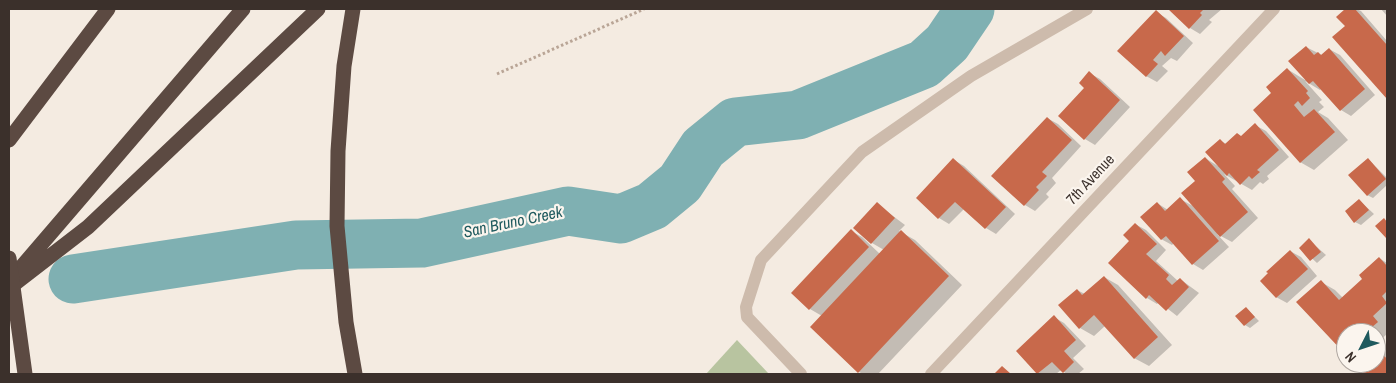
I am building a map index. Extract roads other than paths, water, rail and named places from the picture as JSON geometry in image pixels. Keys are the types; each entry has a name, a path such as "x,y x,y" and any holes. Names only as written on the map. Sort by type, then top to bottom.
{"highway":[{"path":"9,140 108,9"},
{"path":"9,282 243,9"},
{"path":"9,288 88,227 318,9"},
{"path":"353,9 344,66 338,141 337,226 346,322 355,374"},
{"path":"9,258 25,374"}],"street":[{"path":"801,374 747,317 746,307 761,260 862,152 970,76 1087,9"},
{"name":"7th Avenue","path":"931,374 1274,9"}],"waterway":[{"name":"San Bruno Creek","path":"73,279 296,245 422,243 568,211 621,219 652,206 680,183 703,148 735,122 798,115 924,64 947,43 970,9"}]}
